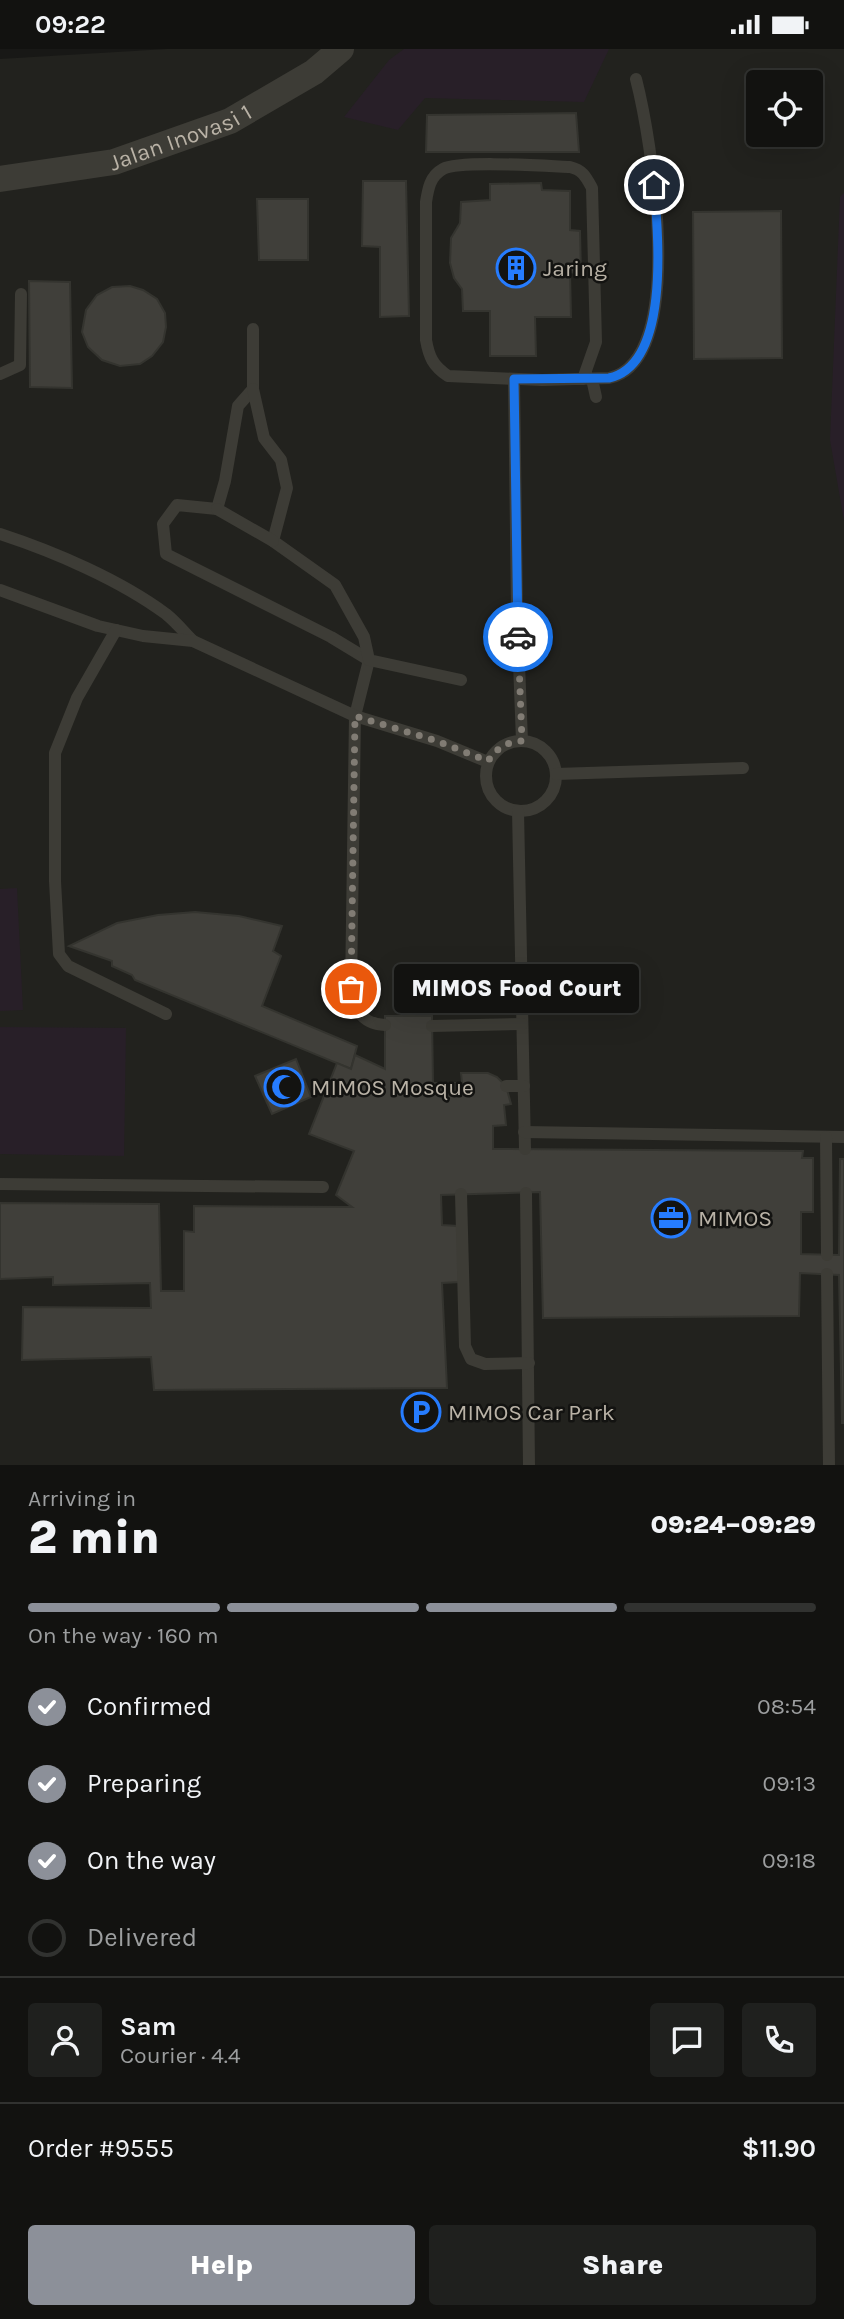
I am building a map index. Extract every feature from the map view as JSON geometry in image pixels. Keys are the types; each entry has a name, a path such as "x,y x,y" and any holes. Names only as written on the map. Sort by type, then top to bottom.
{"street":[{"name":"Jalan Inovasi 1","path":"0,179 114,162 230,121 314,72 341,49"}],"lane":[{"path":"596,397 587,379 596,342 592,188 580,169 467,165 444,168 428,187 426,202 426,340 429,357 437,369 447,376 514,379 587,379 620,376 630,369 642,352 652,327 656,285 653,165 636,79"},
{"path":"0,374 20,365 21,294"},
{"path":"253,329 253,389 264,438 281,460 287,488 273,541"},
{"path":"514,379 522,741"},
{"path":"217,509 225,481 238,406 253,389"},
{"path":"386,1025 375,1025 357,1012 351,989 355,716 369,660 364,637 335,585 273,541 217,509 177,505 163,524 166,554 331,637 369,660 461,680"},
{"path":"0,534 25,542 115,584 167,615 193,641"},
{"path":"0,590 116,630 143,636 193,641 355,716 437,741 488,761"},
{"path":"116,630 77,698 55,753 55,881 59,954 68,966 166,1014"},
{"path":"512,742 531,742 546,751 551,758 556,774 553,791 535,808 518,811 498,803 490,794 486,773 488,761 502,746 512,742"},
{"path":"556,774 743,768"},
{"path":"518,811 525,1149"},
{"path":"432,1026 522,1024"},
{"path":"506,1086 524,1086"},
{"path":"524,1132 844,1137"},
{"path":"826,1137 827,1255"},
{"path":"0,1184 323,1187"},
{"path":"526,1193 529,1465"},
{"path":"461,1194 465,1346 471,1359 485,1364 529,1363"},
{"path":"827,1274 829,1465"}],"shaded area":[{"path":"167,49 844,49 844,1465 0,1465 0,59"},
{"path":"404,49 609,49 584,102 425,98 398,130 344,117 389,60"},
{"path":"844,193 844,521 830,440 840,197"},
{"path":"17,888 23,1010 0,1011 0,889"},
{"path":"0,1027 126,1028 124,1156 0,1154"}],"building":[{"path":"576,113 579,152 426,152 427,115"},
{"path":"363,181 406,181 409,316 380,317 380,247 362,246"},
{"name":"Jaring","path":"541,183 542,190 570,191 570,230 580,231 581,274 570,272 571,317 535,317 536,356 490,356 490,311 463,311 462,289 454,278 450,263 451,238 460,223 461,202 490,200 490,184"},
{"path":"257,199 308,199 308,260 259,260"},
{"path":"781,211 782,358 694,359 693,212"},
{"path":"29,281 70,282 72,388 30,387"},
{"path":"130,286 157,299 165,313 166,327 163,342 152,356 140,364 120,366 102,360 88,347 82,332 86,310 97,295 112,287"},
{"path":"195,912 239,916 282,926 273,951 281,956 262,1006 357,1046 351,1069 135,980 132,975 112,966 112,961 69,946 117,923 158,915"},
{"name":"MIMOS","path":"385,1016 432,1016 433,1083 462,1083 461,1073 488,1073 506,1086 511,1104 504,1105 506,1125 493,1126 493,1149 803,1151 802,1158 813,1158 813,1212 801,1212 801,1254 839,1255 840,1159 844,1159 844,1423 839,1275 800,1273 799,1316 543,1318 540,1192 441,1195 442,1225 458,1226 460,1282 442,1283 447,1388 154,1390 151,1357 22,1360 23,1307 151,1308 150,1283 53,1285 53,1277 0,1279 0,1203 159,1204 161,1291 184,1291 184,1231 194,1232 194,1206 352,1207 336,1195 354,1151 309,1134 337,1063 351,1069 355,1055 385,1069"},
{"name":"MIMOS Mosque","path":"296,1059 311,1097 272,1114 255,1076"}],"way so far":[{"path":"351,989 355,716 437,741 488,761 502,746 522,741 518,637"}],"place":[{"name":"Jaring","path":"516,268"},
{"name":"MIMOS Food Court","path":"351,989"},
{"name":"MIMOS Mosque","path":"284,1087"},
{"name":"MIMOS","path":"671,1218"},
{"name":"MIMOS Car Park","path":"421,1412"}],"route":[{"path":"518,637 514,379 609,378 620,376 639,358 652,327 656,285 657,226 654,185"}]}
